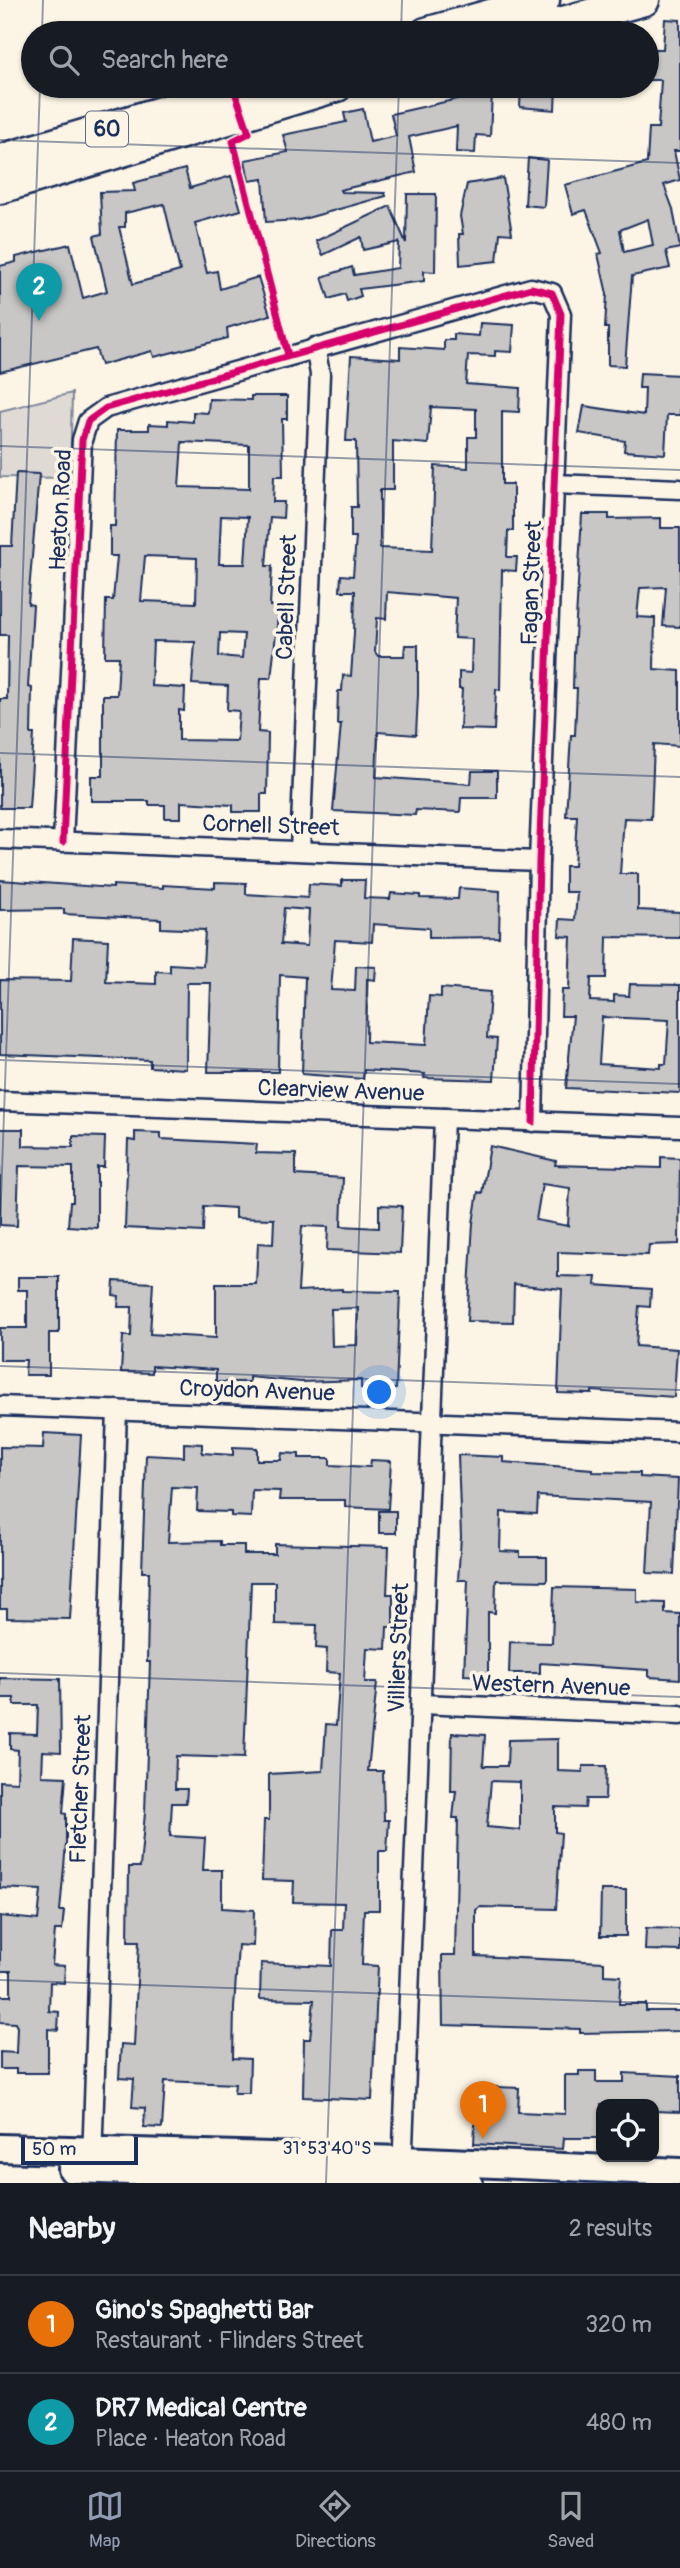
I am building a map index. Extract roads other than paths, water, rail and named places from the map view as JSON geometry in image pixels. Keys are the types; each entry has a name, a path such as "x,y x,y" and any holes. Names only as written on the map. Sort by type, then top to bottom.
{"highway":[{"path":"469,21 544,0"},
{"path":"567,21 644,0"},
{"name":"60","path":"0,160 208,98"},
{"name":"60","path":"0,188 297,98"}],"main road":[{"path":"0,2148 92,2161 252,2171 680,2172"},
{"path":"0,2165 92,2161"},
{"path":"402,2170 469,2183"}],"street":[{"name":"Fagan Street","path":"315,347 531,288 552,293 561,314 539,861 533,1122"},
{"name":"Heaton Road","path":"63,842 82,440 88,421 106,408 315,347"},
{"name":"Cabell Street","path":"300,850 320,374 315,347"},
{"path":"554,484 680,489"},
{"name":"Cornell Street","path":"0,839 539,861"},
{"name":"Clearview Avenue","path":"0,1101 680,1127"},
{"name":"Villiers Street","path":"402,2170 444,1118"},
{"name":"Croydon Avenue","path":"0,1406 680,1432"},
{"name":"Fletcher Street","path":"92,2161 117,1410"},
{"name":"Western Avenue","path":"421,1704 680,1714"}],"place":[{"name":"DR7 Medical Centre","path":"39,321"},
{"name":"Gino's Spaghetti Bar","path":"483,2139"}]}
